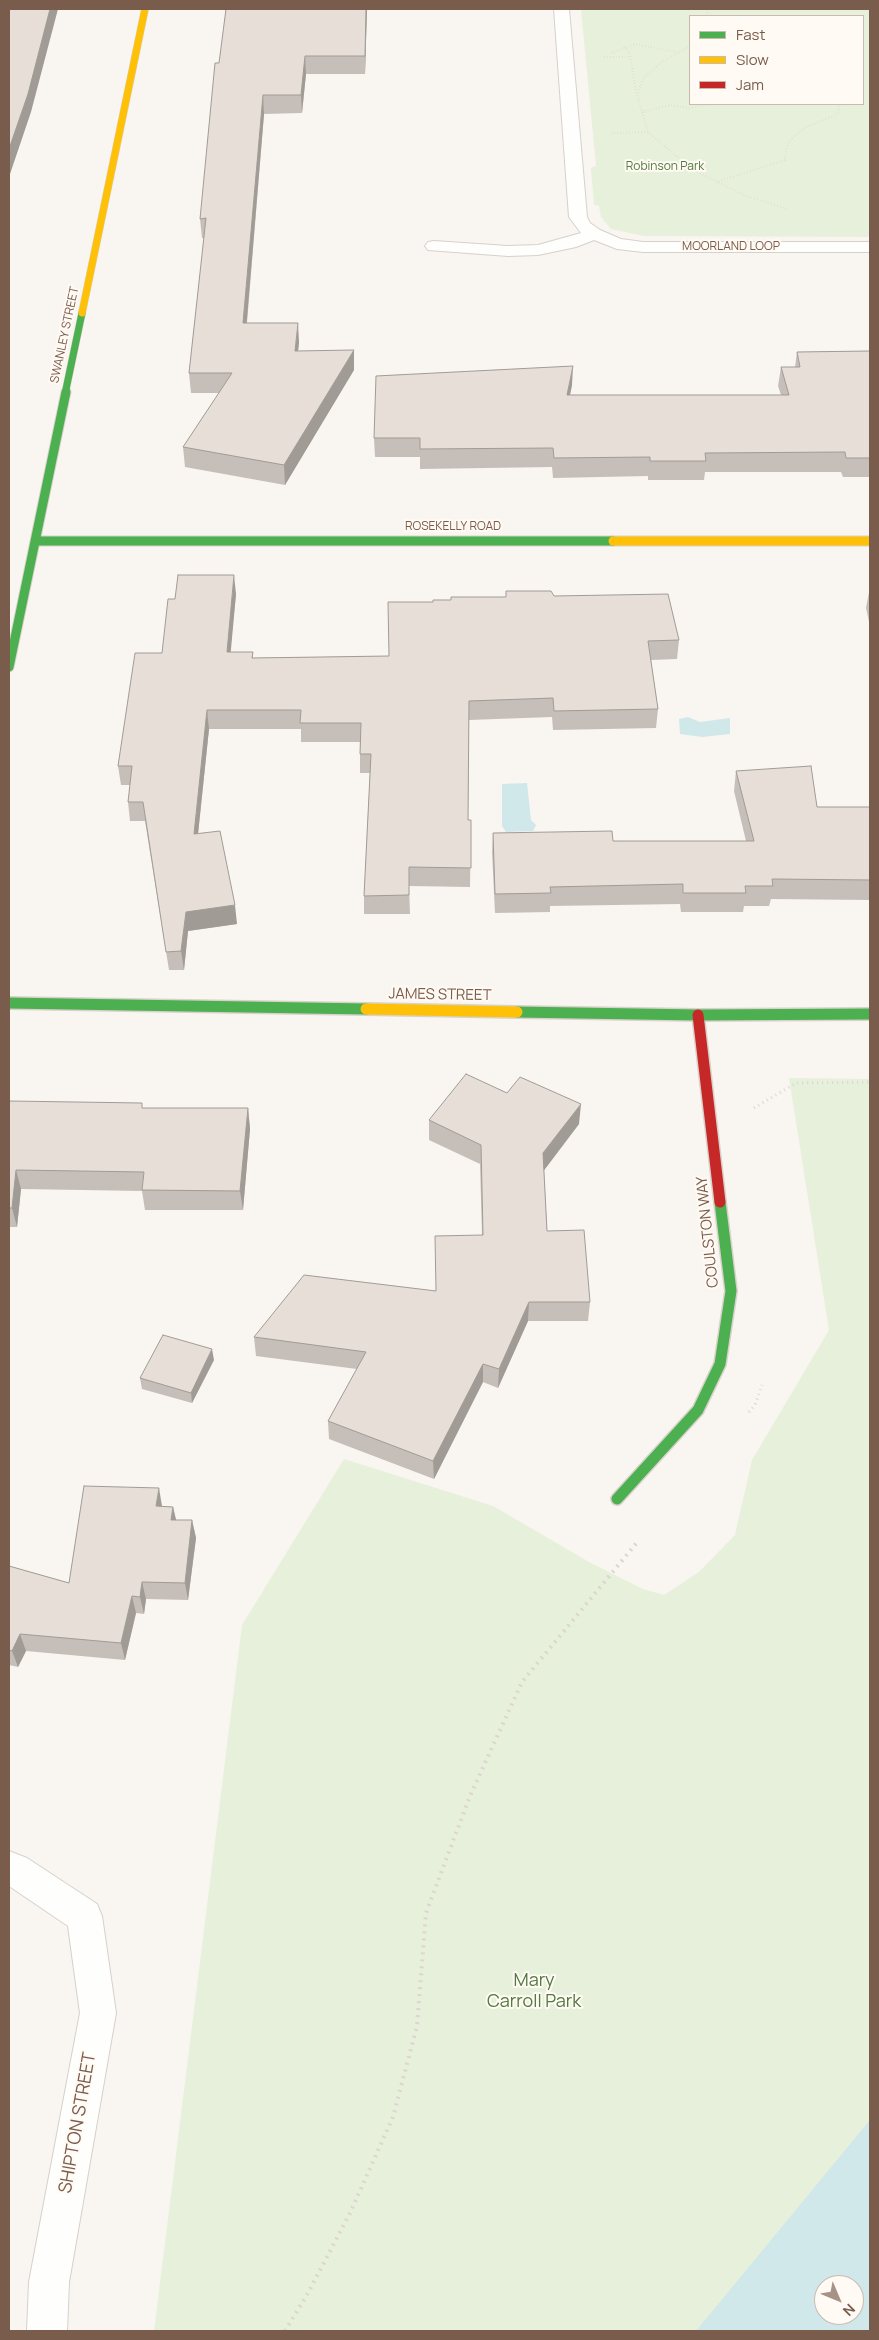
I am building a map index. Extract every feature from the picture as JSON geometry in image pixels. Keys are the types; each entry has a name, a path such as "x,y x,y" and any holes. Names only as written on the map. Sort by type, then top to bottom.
{"street":[{"name":"SWANLEY STREET","path":"9,667 145,9"},
{"name":"MOORLAND LOOP","path":"561,9 578,217 583,226 594,234 616,244 643,248 870,247"},
{"path":"434,246 508,251 538,250 570,243 594,234"},
{"name":"ROSEKELLY ROAD","path":"36,541 870,541"},
{"name":"JAMES STREET","path":"9,1002 698,1014 870,1014"},
{"name":"COULSTON WAY","path":"617,1499 698,1410 720,1364 731,1291 698,1014"},
{"name":"SHIPTON STREET","path":"9,1868 15,1870 84,1916 98,2012 49,2282 47,2331"}],"path":[{"path":"611,53 635,44 677,52"},
{"path":"637,94 644,78 660,63 689,46"},
{"path":"624,47 631,57 637,94 648,132 687,165 716,182 744,195 790,209"},
{"path":"599,57 631,57"},
{"path":"642,112 670,105 689,108 703,105"},
{"path":"716,182 785,160 786,149 792,139 806,127 838,114 840,105"},
{"path":"606,134 648,132"},
{"path":"752,1109 796,1083 870,1082"},
{"path":"285,2331 308,2293 350,2213 393,2118 417,2026 426,1913 470,1796 522,1682 652,1524 617,1499"}],"green space":[{"name":"Robinson Park","path":"581,9 870,9 870,237 644,236 611,229 601,217 599,206 594,205 591,168 596,166"},
{"name":"Mary Carroll Park","path":"789,1078 870,1079 870,2331 154,2331 242,1625 344,1459 493,1506 589,1562 643,1589 664,1595 699,1572 735,1535 752,1460 829,1330"}],"water":[{"path":"688,717 700,722 730,718 730,734 702,737 680,734 679,719"},
{"path":"527,783 531,820 536,825 533,831 506,832 502,826 502,784"},
{"path":"870,2120 870,2331 696,2331"}],"building":[{"path":"9,9 50,9 28,94 9,149"},
{"path":"226,9 366,9 365,56 305,56 301,95 263,95 243,323 298,323 295,351 354,350 284,465 183,447 232,373 189,373 206,218 200,219 215,63 219,63"},
{"path":"870,351 870,458 846,458 845,452 705,453 706,461 650,461 650,457 554,458 553,448 420,449 420,438 374,438 376,376 573,366 567,395 789,395 781,367 800,367 797,352"},
{"path":"178,575 234,575 227,652 253,652 252,658 389,656 388,602 433,602 433,600 451,600 451,597 506,597 506,591 551,591 554,596 668,594 679,640 648,641 658,709 554,711 553,698 469,701 468,820 471,820 471,868 409,867 409,895 364,896 371,754 360,754 361,723 300,723 301,710 207,710 194,834 220,831 235,905 186,912 181,951 166,952 143,802 128,802 132,766 118,766 135,653 162,653 168,599 175,599"},
{"path":"811,766 817,807 870,807 870,880 772,879 773,886 745,886 746,893 683,893 683,884 550,887 551,893 495,894 493,833 612,831 613,841 754,841 736,771"},
{"path":"466,1074 507,1093 520,1077 581,1104 543,1153 547,1231 584,1230 590,1302 529,1302 499,1369 483,1364 433,1461 328,1421 366,1352 254,1337 304,1275 436,1291 435,1236 483,1235 481,1145 429,1120"},
{"path":"9,1101 142,1103 142,1108 248,1108 240,1191 142,1190 144,1172 16,1170 12,1208 9,1208"},
{"path":"163,1335 212,1349 191,1393 140,1378"},
{"path":"84,1486 159,1488 156,1506 173,1507 171,1520 192,1520 185,1583 142,1582 140,1597 132,1596 121,1643 20,1634 12,1651 9,1650 9,1566 69,1583"}],"traffic: fast":[{"path":"9,667 82,313"},
{"path":"36,541 613,541"},
{"path":"9,1003 366,1009"},
{"path":"517,1012 698,1015 870,1014"},
{"path":"617,1499 698,1410 720,1364 731,1291 720,1202"}],"traffic: slow":[{"path":"82,313 145,9"},
{"path":"613,541 870,541"},
{"path":"366,1009 517,1012"}],"traffic: jam":[{"path":"698,1015 720,1202"}]}
